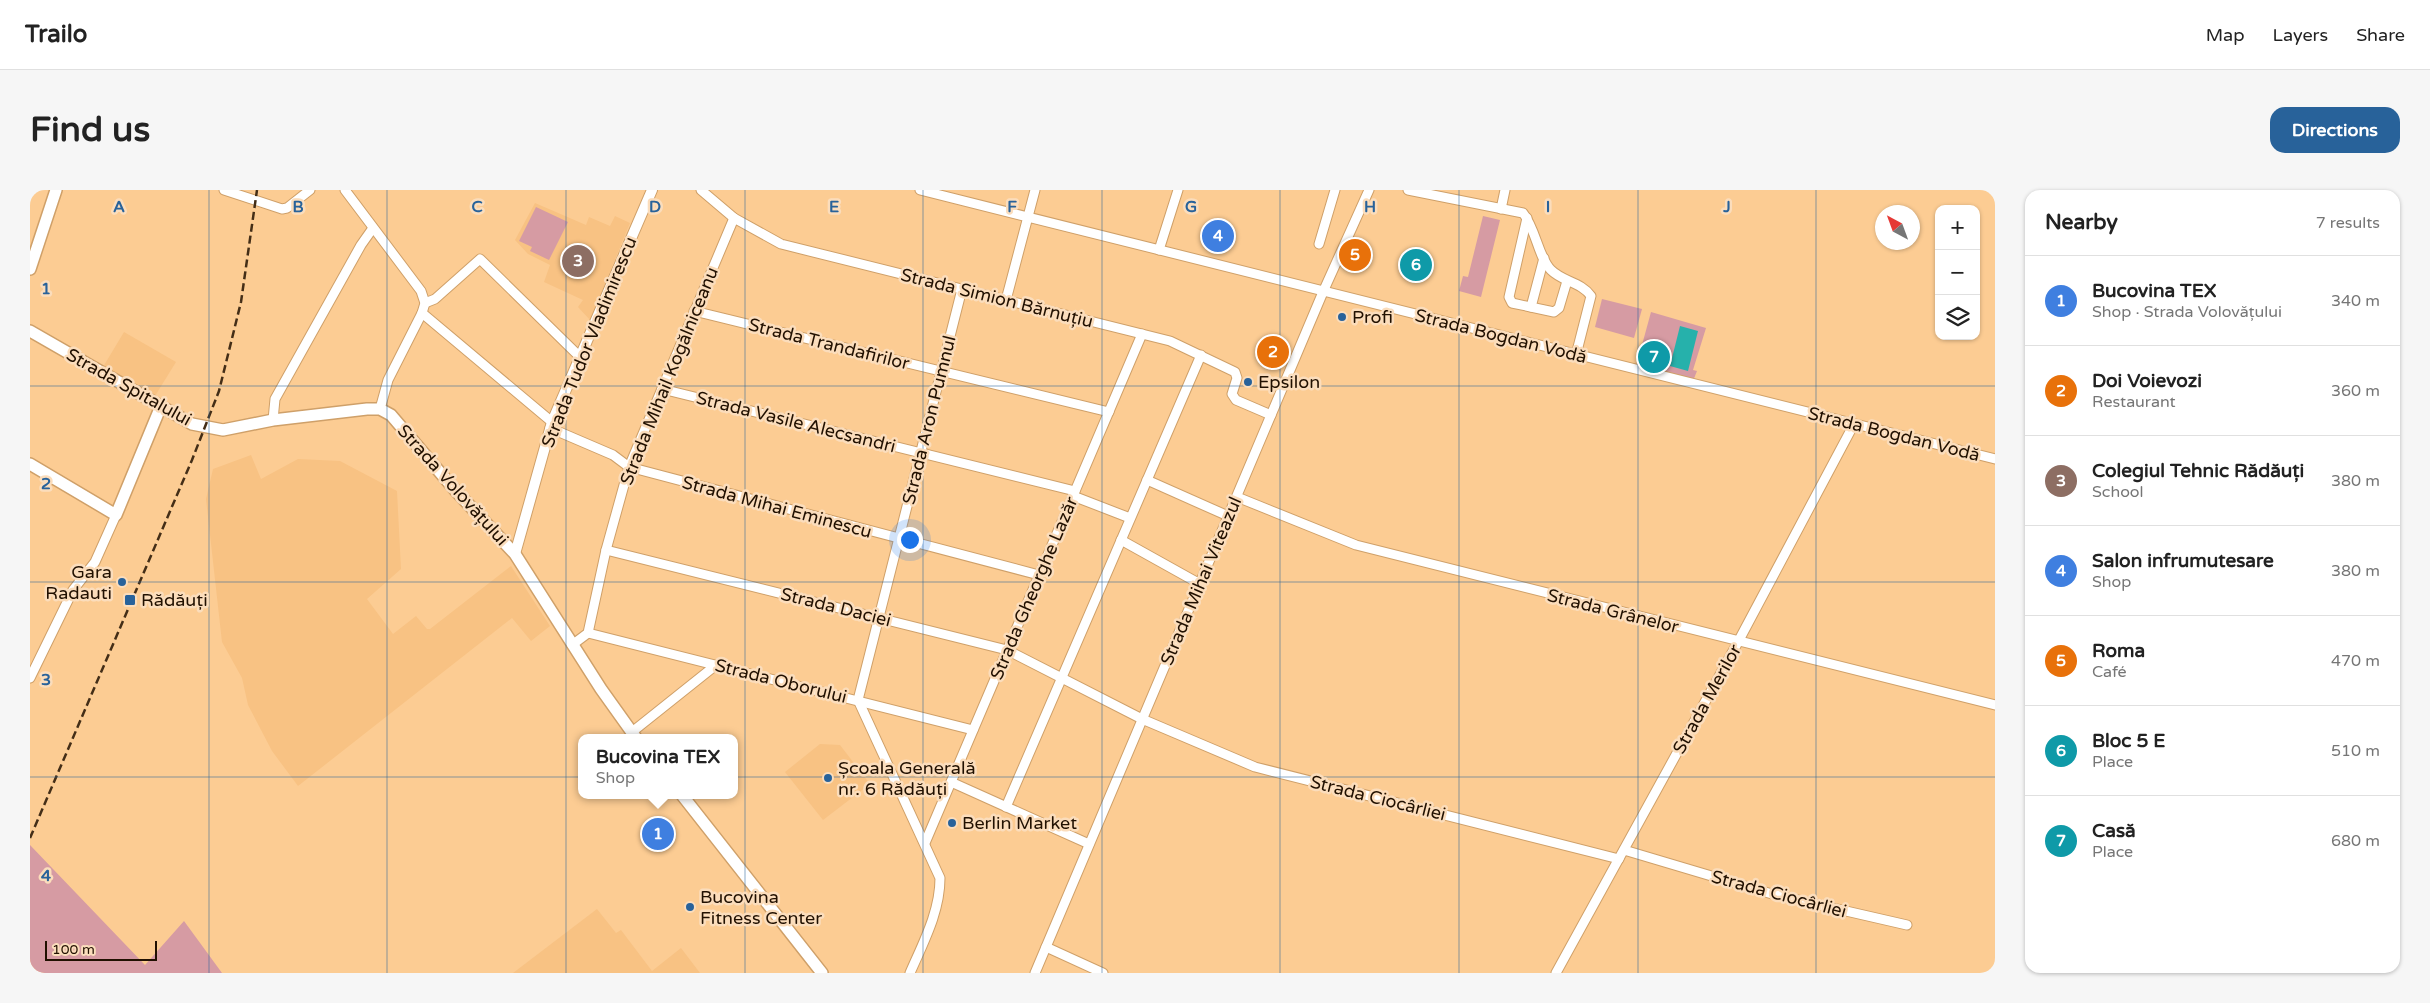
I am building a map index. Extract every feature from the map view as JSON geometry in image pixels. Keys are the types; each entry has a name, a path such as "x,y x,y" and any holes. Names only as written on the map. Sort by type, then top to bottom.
{"main road":[{"path":"30,269 56,190"},
{"name":"Strada Spitalului","path":"30,331 192,424 216,429 232,429 273,420 380,409"},
{"path":"30,464 116,515 161,406"},
{"name":"Strada Volovățului","path":"380,409 391,416 455,490 515,554 572,645 633,734"},
{"path":"685,799 822,973"}],"street":[{"path":"224,190 245,193 282,209 292,205 310,190"},
{"path":"345,190 421,292 425,303 422,313 388,380 380,409"},
{"name":"Strada Tudor Vladimirescu","path":"515,554 551,425 652,190"},
{"name":"Strada Simion Bărnuțiu","path":"701,190 734,218 780,244 1170,341 1235,372 1237,378 1232,394 1236,400 1271,415"},
{"name":"Strada Bogdan Vodă","path":"920,190 1995,459"},
{"path":"1006,300 1035,190"},
{"path":"1159,250 1178,190"},
{"path":"1319,244 1335,190"},
{"name":"Strada Mihai Viteazul","path":"1035,973 1323,292 1369,190"},
{"path":"1408,190 1523,213 1534,230 1550,270 1567,281 1580,285 1591,296 1576,355"},
{"path":"1501,209 1505,190"},
{"name":"Strada Mihail Kogălniceanu","path":"588,633 606,550 628,467 734,218"},
{"path":"1527,218 1509,297 1514,305 1550,312 1556,310 1559,308 1567,281"},
{"path":"273,420 275,399 361,245 373,228"},
{"path":"425,303 435,299 480,258 580,358"},
{"path":"1531,307 1544,258"},
{"name":"Strada Aron Pumnul","path":"858,700 962,290"},
{"name":"Strada Trandafirilor","path":"694,311 1109,412"},
{"name":"Strada Mihai Eminescu","path":"422,313 551,425 613,455 628,467 1039,575"},
{"name":"Strada Gheorghe Lazăr","path":"925,843 1142,334"},
{"path":"1006,806 1201,355"},
{"name":"Strada Vasile Alecsandri","path":"662,388 921,452 1074,493 1130,518"},
{"name":"Strada Merilor","path":"1556,973 1738,642 1854,424"},
{"path":"1147,480 1228,516"},
{"name":"Strada Grânelor","path":"1237,497 1356,545 1995,705"},
{"path":"30,678 73,590 95,562 116,515"},
{"path":"1121,540 1200,584"},
{"name":"Strada Daciei","path":"606,550 1007,650 1061,678"},
{"path":"572,645 588,633"},
{"name":"Strada Oborului","path":"588,633 973,730"},
{"path":"635,734 716,665"},
{"name":"Strada Ciocârliei","path":"1061,678 1142,719 1255,767 1619,859"},
{"path":"858,700 940,878 940,893 935,913 910,973"},
{"path":"951,782 1089,844"},
{"name":"Strada Ciocârliei","path":"1624,850 1772,894 1907,925"},
{"path":"1046,947 1103,973"}],"shaded area":[{"path":"535,203 586,225 589,217 610,226 615,216 630,223 590,320 578,307 583,300 544,282 550,265 528,254 515,240"},
{"path":"536,207 568,222 549,260 530,251 532,247 519,241"},
{"path":"1483,216 1500,220 1481,297 1459,291 1463,276 1468,277"},
{"path":"1602,299 1642,309 1634,338 1595,327"},
{"path":"1651,312 1706,328 1693,370 1697,371 1693,381 1636,367"},
{"path":"124,332 176,362 155,396 103,367"},
{"path":"251,455 261,479 298,459 340,461 397,491 401,569 367,599 393,634 416,616 427,629 430,629 511,566 550,626 531,641 512,618 298,786 272,751 248,705 242,678 222,642 206,499 213,469"},
{"name":"Școala Generală nr. 6 Rădăuți","path":"820,744 840,745 870,784 823,820 785,772"},
{"path":"30,845 145,965 184,921 222,973 30,973"},
{"path":"597,909 616,933 621,930 652,971 681,948 700,973 513,973"}],"water":[{"path":"1680,326 1698,331 1688,371 1670,366"}],"railway":[{"path":"30,838 192,460 219,391 241,302 257,190"}],"place":[{"name":"Salon infrumutesare","path":"1218,236"},
{"name":"Roma","path":"1355,255"},
{"name":"Colegiul Tehnic Rădăuți","path":"578,261"},
{"name":"Bloc 5 E","path":"1416,265"},
{"name":"Profi","path":"1342,317"},
{"name":"Doi Voievozi","path":"1273,352"},
{"name":"Casă","path":"1654,357"},
{"name":"Epsilon","path":"1248,382"},
{"name":"Gara Radauti","path":"122,582"},
{"name":"Rădăuți","path":"130,600"},
{"name":"Școala Generală nr. 6 Rădăuți","path":"828,778"},
{"name":"Berlin Market","path":"952,823"},
{"name":"Bucovina TEX","path":"658,834"},
{"name":"Bucovina Fitness Center","path":"690,907"}]}
